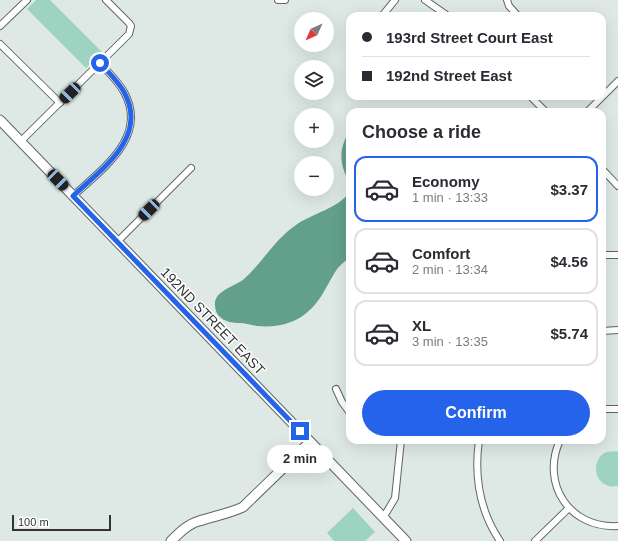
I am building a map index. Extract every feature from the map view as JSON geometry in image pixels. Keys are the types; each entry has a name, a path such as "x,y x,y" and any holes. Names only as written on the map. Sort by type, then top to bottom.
{"street":[{"path":"0,26 27,0"},
{"path":"21,141 126,38 131,30 129,23 106,0"},
{"path":"384,12 395,0"},
{"path":"425,0 442,12"},
{"path":"507,0 509,6 514,12"},
{"path":"0,44 60,103"},
{"path":"73,196 115,157 124,145 129,134 131,118 124,92 100,63"},
{"path":"606,91 618,81"},
{"path":"534,100 542,108"},
{"path":"590,108 596,100"},
{"name":"192ND STREET EAST","path":"0,120 406,541"},
{"path":"117,242 191,168"},
{"path":"606,173 618,186"},
{"path":"606,255 618,255"},
{"path":"606,331 618,330"},
{"path":"336,389 346,408"},
{"path":"606,409 618,409"},
{"path":"171,541 186,528 198,521 231,513 243,508 310,442"},
{"path":"383,518 395,498 399,444"},
{"path":"479,444 477,471 478,488 488,519 500,541"},
{"path":"558,444 554,456 553,475 559,493 569,508 576,514 592,523 618,526"},
{"path":"535,541 569,508"}],"shaded area":[{"path":"36,0 50,0 102,52 86,68 27,9"},
{"path":"346,137 346,176 341,157 343,144"},
{"path":"346,197 346,260 341,264 333,275 314,306 298,319 280,325 257,326 231,322 220,317 216,310 215,301 221,293 244,279 275,244 296,225 332,207"},
{"path":"618,452 618,486 610,486 604,484 600,480 596,472 596,467 599,458 604,453"},
{"path":"353,508 375,532 365,541 334,541 327,533"}],"route":[{"path":"100,63 124,92 129,104 131,118 129,134 124,145 115,157 73,196 194,323 300,431"}]}
